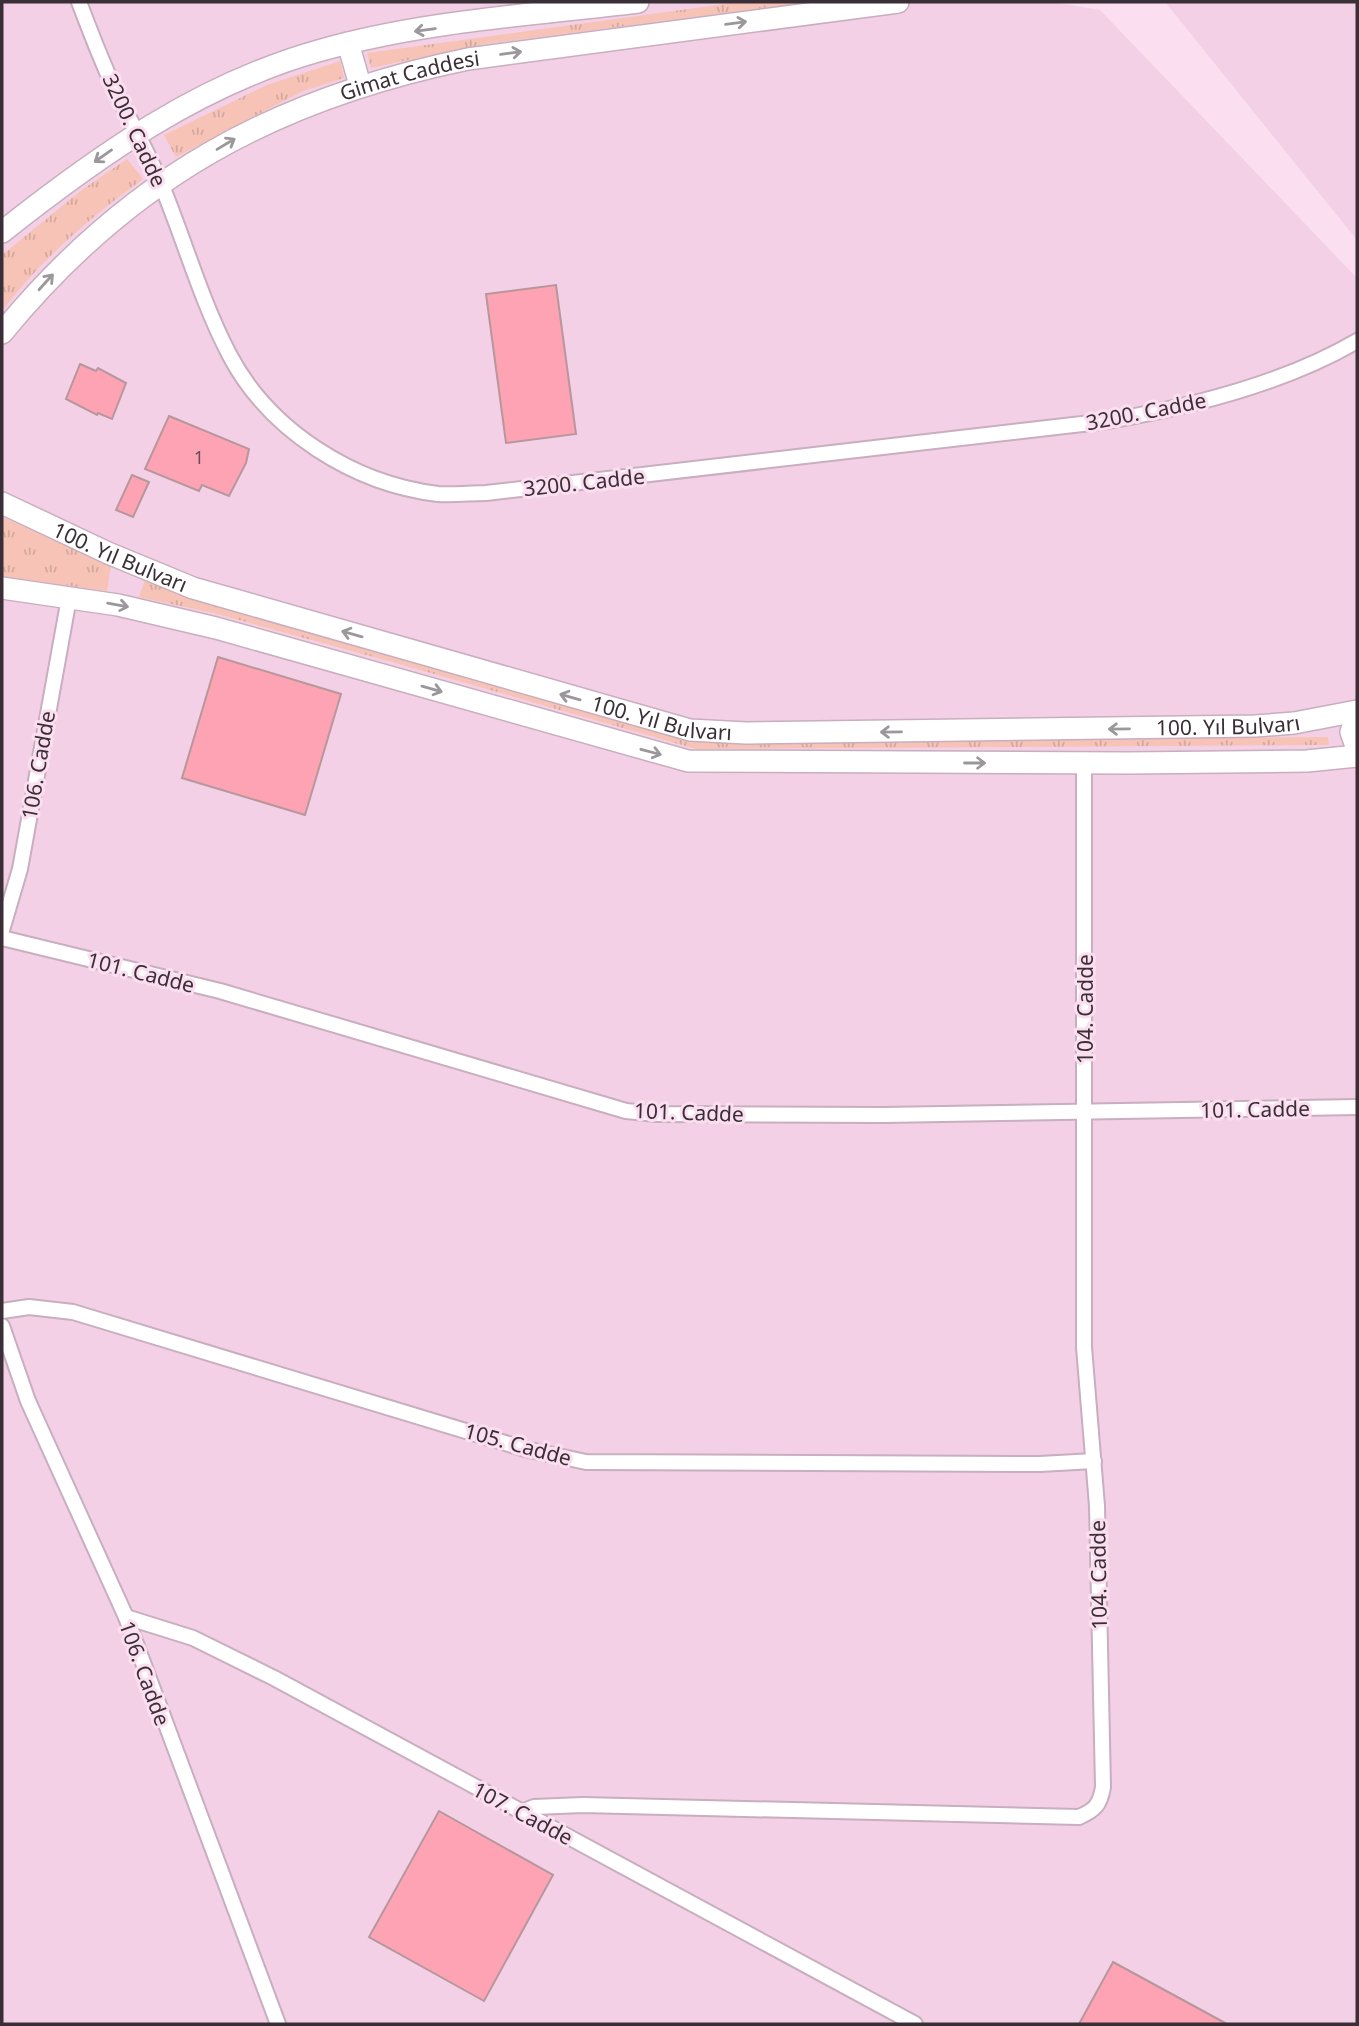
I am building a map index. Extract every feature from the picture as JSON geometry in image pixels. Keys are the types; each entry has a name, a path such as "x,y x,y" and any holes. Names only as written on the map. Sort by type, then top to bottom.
{"main road":[{"name":"Gimat Caddesi","path":"2,232 61,186 137,133 212,92 286,62 348,43 478,22 638,2"},
{"name":"Gimat Caddesi","path":"2,333 65,260 101,229 162,185 241,134 313,101 360,85 468,59 819,7 898,2"},
{"path":"348,43 360,85"},
{"name":"100. Yıl Bulvarı","path":"2,503 108,553 193,588 690,730 872,732 1255,726 1357,713"},
{"name":"100. Yıl Bulvarı","path":"2,588 118,605 216,628 688,761 1084,763 1307,761 1357,756"},
{"path":"1357,713 1351,733 1357,749"}],"street":[{"name":"3200. Cadde","path":"79,2 111,81 162,185 207,308 231,357 274,414 331,458 366,477 440,494 486,493 1108,421 1209,400 1265,381 1357,341"},
{"name":"106. Cadde","path":"2,930 20,869 69,598"},
{"name":"104. Cadde","path":"522,1812 534,1807 583,1805 1079,1817 1093,1811 1101,1803 1103,1787 1094,1461 1084,1347 1084,763"},
{"name":"101. Cadde","path":"2,937 220,991 626,1111 657,1114 1084,1113 1357,1107"},
{"name":"105. Cadde","path":"2,1311 29,1307 72,1312 524,1449 586,1462 1040,1464 1094,1461"},
{"name":"106. Cadde","path":"2,1326 28,1401 125,1617 278,2024"},
{"name":"107. Cadde","path":"125,1617 194,1638 915,2024"}],"shaded area":[{"path":"2,2 1052,2 1100,10 1357,278 1357,2024 2,2024"},
{"path":"1165,2 1357,2 1357,240"}],"green space":[{"path":"739,2 803,3 484,44 371,68 367,53"},
{"path":"340,61 344,78 303,91 176,157 164,135 267,85"},
{"path":"127,159 143,179 68,240 33,274 2,311 2,255 83,189"},
{"path":"2,517 111,565 107,591 2,577"},
{"path":"145,580 221,608 701,743 1328,737 1329,745 696,749 217,614 139,597"}],"building":[{"path":"556,285 576,434 506,443 486,294"},
{"path":"80,364 96,371 98,368 126,383 112,419 98,413 97,415 66,399"},
{"path":"169,416 249,449 246,463 229,496 202,485 199,491 145,469"},
{"path":"132,475 149,482 133,517 116,510"},
{"path":"218,657 341,694 305,815 182,778"},
{"path":"439,1811 553,1875 484,2001 369,1937"},
{"path":"1113,1962 1227,2024 1079,2024"}]}
